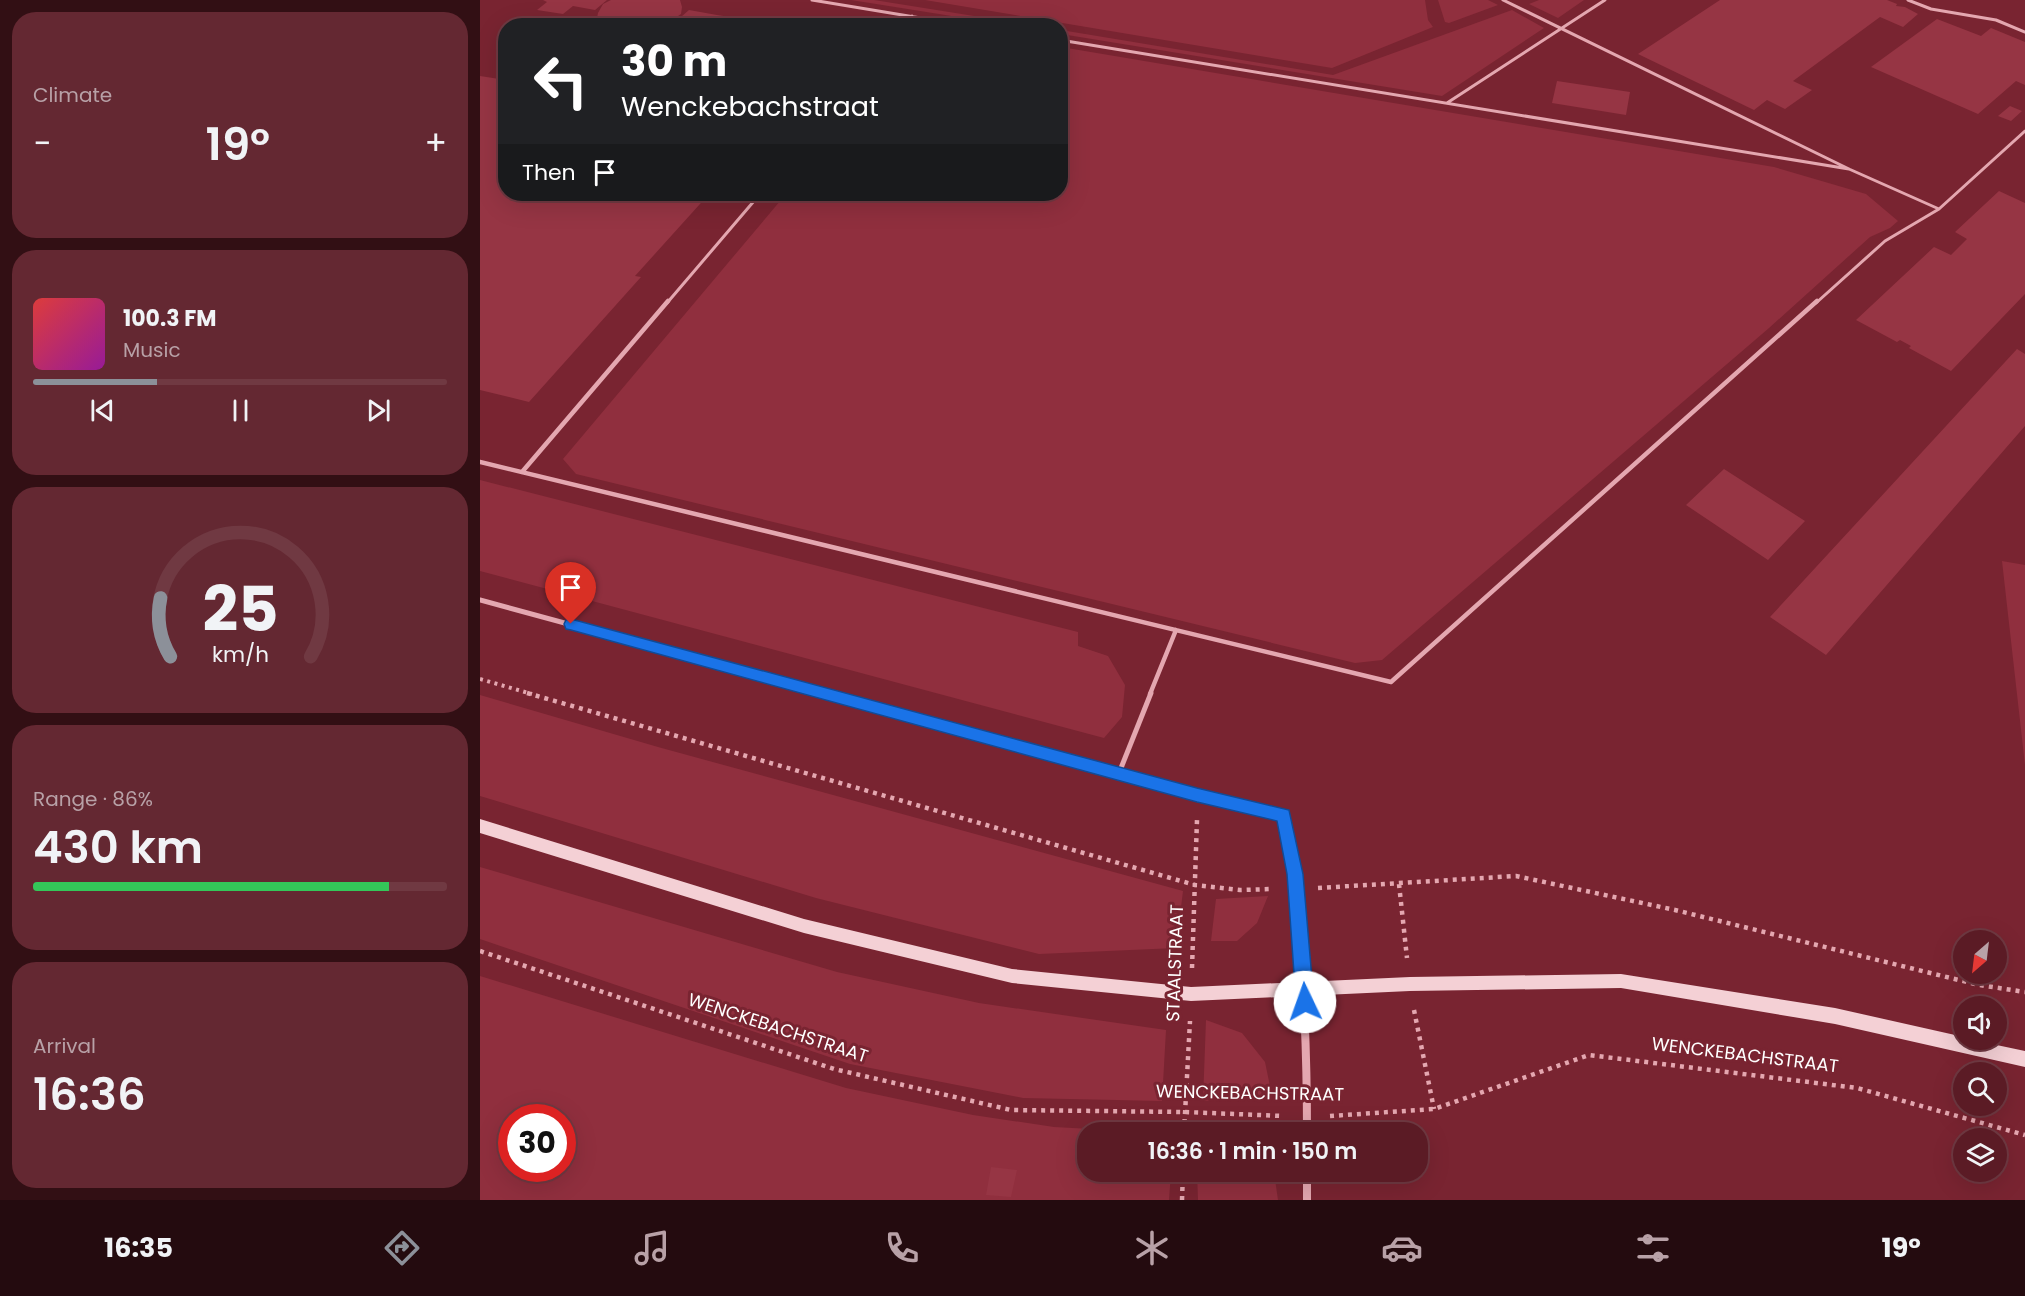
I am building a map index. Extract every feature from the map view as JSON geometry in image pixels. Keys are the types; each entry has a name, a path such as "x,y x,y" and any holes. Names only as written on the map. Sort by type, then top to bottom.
{"street":[{"path":"480,600 1197,795 1284,815 1295,874 1305,989 1307,1122"},
{"path":"480,826 804,926 1000,973 1191,994 1410,984 1622,981 1835,1016 2025,1059"},
{"path":"1307,1182 1307,1200"}],"lane":[{"path":"812,0 923,18"},
{"path":"1503,0 1849,169 1939,209"},
{"path":"1447,103 1605,0"},
{"path":"1908,0 1931,9 1996,21 2025,32"},
{"path":"1068,41 1849,169"},
{"path":"480,462 1391,682 1884,241 1939,209 2025,131"},
{"path":"522,472 754,201"},
{"path":"1119,773 1176,630"}],"path":[{"path":"480,679 1195,885 1240,890 1296,889 1516,876 1675,910 1979,985 2025,992"},
{"name":"STAALSTRAAT","path":"1184,1122 1197,795"},
{"name":"WENCKEBACHSTRAAT","path":"480,951 834,1069 1011,1110 1185,1112 1307,1118 1434,1109 1590,1055 1857,1088 2025,1135"},
{"path":"1182,1200 1183,1182"}],"shaded area":[{"path":"851,0 874,0 987,18 964,18"},
{"path":"925,0 1425,0 1428,20 1433,27 1332,68 1068,24 1068,18 1033,18"},
{"path":"1438,0 1488,0 1498,5 1449,23 1445,22"},
{"path":"1539,0 1584,0 1558,18 1529,4"},
{"path":"1512,10 1544,28 1442,96 1068,35 1068,31 1333,75"},
{"path":"1068,48 1774,167 1866,194 1898,221 1890,228 1870,237 1769,328 1382,660 1355,663 576,474 563,459 780,201 1068,201"},
{"path":"480,480 1078,632 1078,646 1108,656 1125,685 1122,717 1104,738 480,571"},
{"path":"2002,561 2025,565 2025,765"},
{"path":"480,695 658,747 1183,891 1176,948 1039,954 816,898 480,796"},
{"path":"480,867 837,972 979,1003 1166,1030 1162,1101 1023,1098 850,1064 480,939"},
{"path":"1268,896 1257,923 1237,941 1211,941 1216,899"},
{"path":"480,976 846,1088 973,1115 1077,1128 1077,1182 1170,1182 1169,1200 480,1200"},
{"path":"1206,1020 1242,1033 1265,1062 1272,1096 1203,1101"},
{"path":"1197,1182 1275,1182 1278,1200 1198,1200"}],"building":[{"path":"543,0 607,0 595,10 573,6 563,14 537,10 547,2"},
{"path":"611,0 680,0 682,7 681,14 675,18 597,18 603,4"},
{"path":"1720,0 1887,0 1918,14 1903,27 1880,17 1793,81 1812,90 1785,109 1767,100 1754,110 1638,54"},
{"path":"689,10 738,18 680,18"},
{"path":"1937,19 1981,36 1991,28 2025,42 2025,85 2016,81 1978,114 1871,67"},
{"path":"480,76 498,79 498,201 703,201 635,276 641,277 529,402 480,390"},
{"path":"1557,81 1630,92 1626,115 1552,103"},
{"path":"2010,106 2022,111 2011,121 1998,116"},
{"path":"1999,191 2025,203 2025,294 1951,371 1909,348 1911,346 1900,340 1897,342 1856,320 1934,247 1951,255 1967,239 1955,232"},
{"path":"2017,349 2025,354 2025,426 1826,655 1770,617"},
{"path":"1724,469 1805,521 1768,560 1686,505"},
{"path":"991,1167 1017,1170 1011,1197 986,1195"}],"route":[{"path":"571,624 1197,795 1284,815 1295,874 1305,1002"}]}
